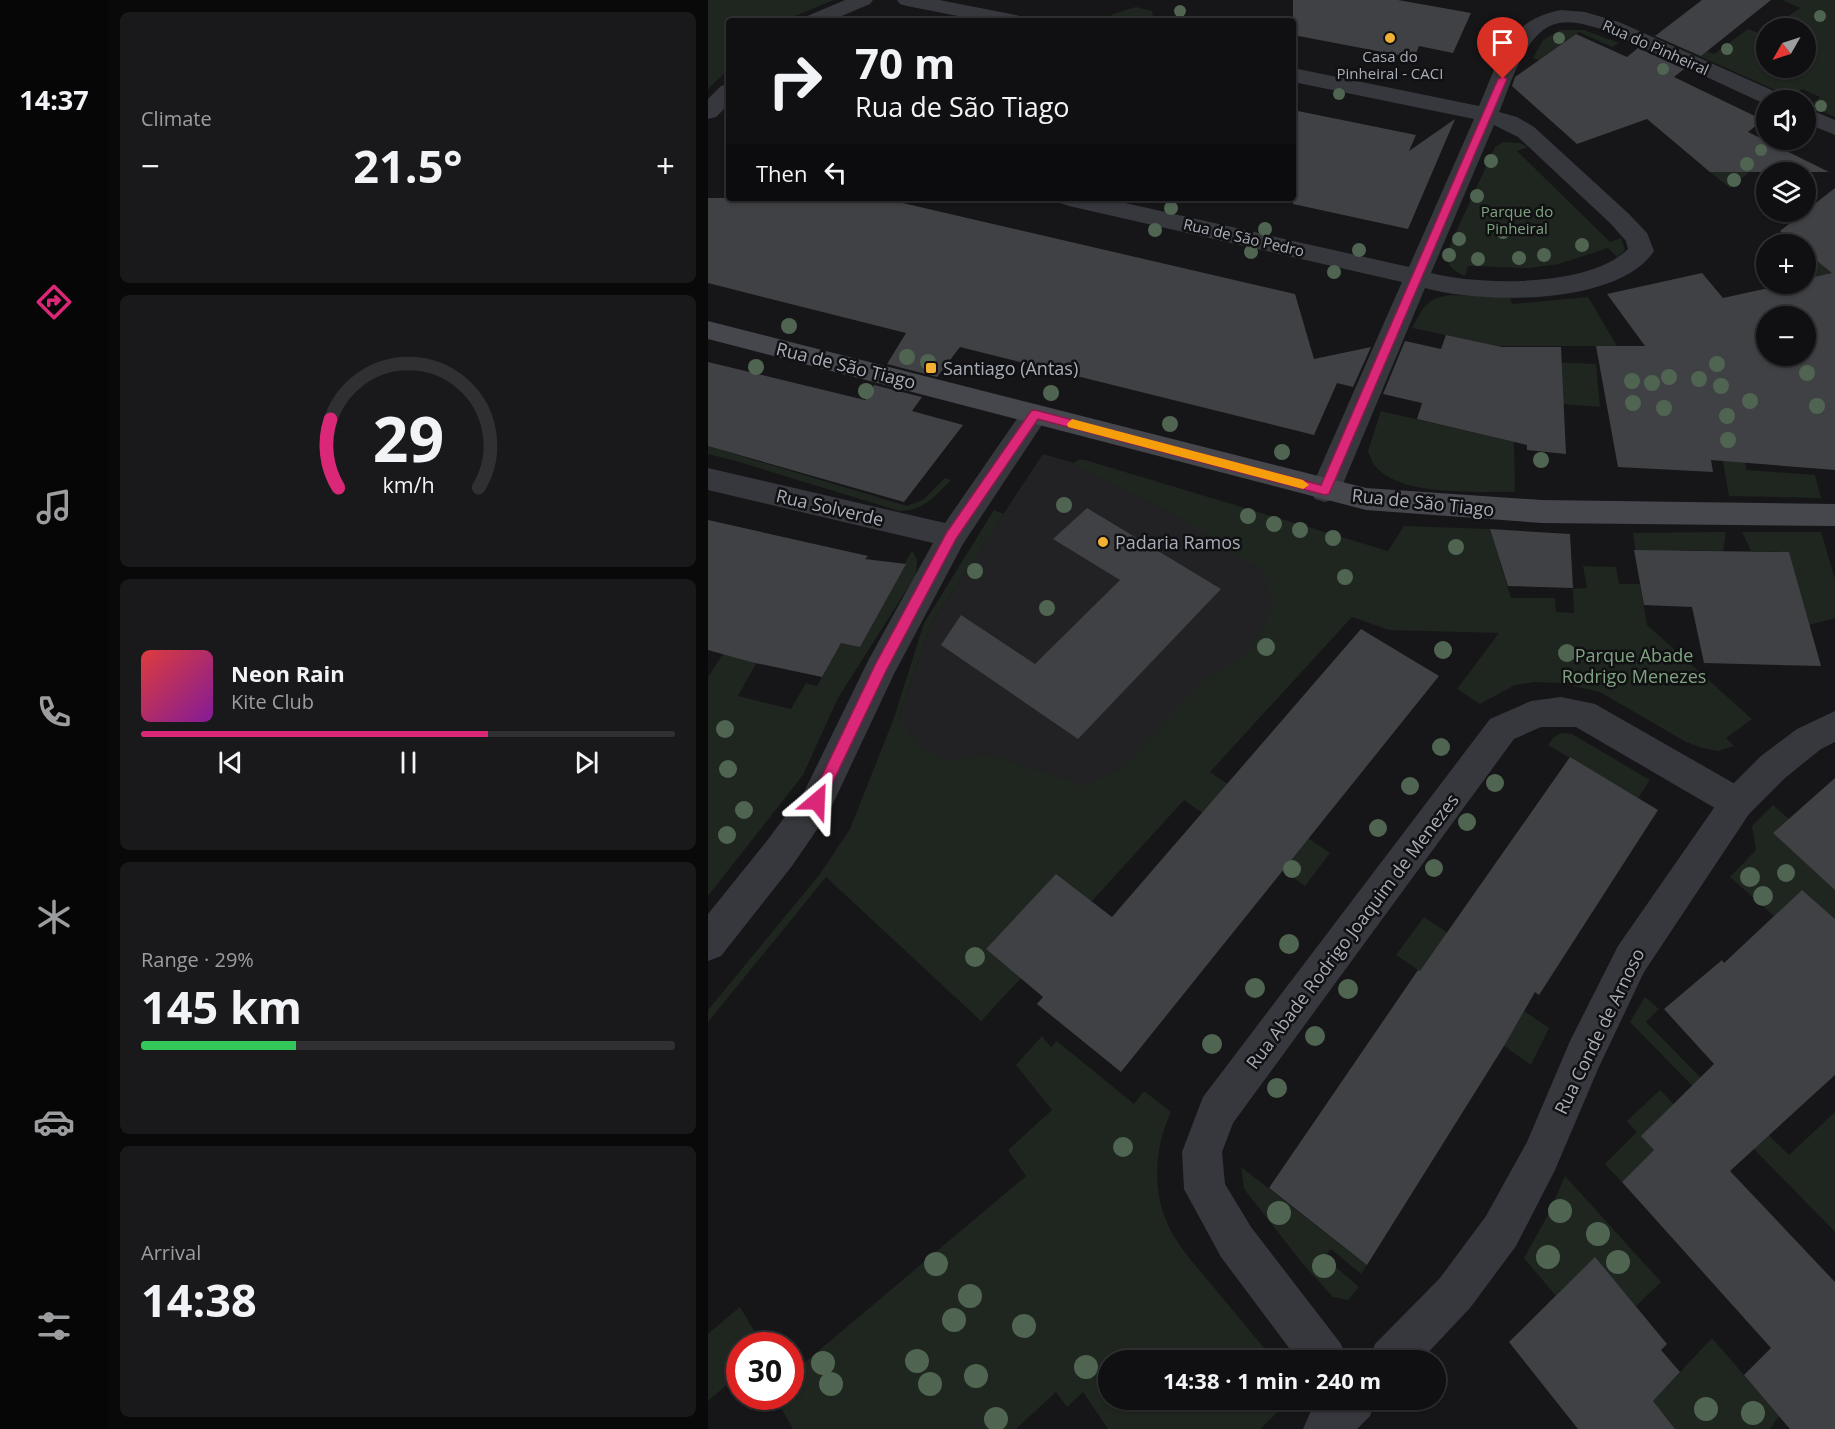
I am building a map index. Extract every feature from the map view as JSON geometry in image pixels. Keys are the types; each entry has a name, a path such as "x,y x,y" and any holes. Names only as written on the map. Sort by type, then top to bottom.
{"main road":[{"name":"Rua de São Tiago","path":"708,330 1366,500 1508,510 1835,515"}],"street":[{"path":"819,18 863,0"},
{"path":"907,0 1000,18"},
{"path":"1325,490 1518,42 1546,8"},
{"name":"Rua do Pinheiral","path":"1546,8 1612,26 1756,92"},
{"path":"1296,76 1464,109 1488,116"},
{"path":"726,94 708,114 726,120"},
{"name":"Rua de São Pedro","path":"1082,201 1445,285 1477,288 1554,286 1590,280 1614,272 1641,251 1638,239 1620,219 1534,140 1509,122 1488,116"},
{"path":"1816,119 1835,128"},
{"path":"708,943 779,854 817,801 880,669 951,536 1035,414"},
{"name":"Rua Solverde","path":"708,479 951,536"},
{"name":"Rua Abade Rodrigo Joaquim de Menezes","path":"1317,1350 1236,1242 1205,1189 1202,1152 1217,1111 1502,729 1516,720 1540,711 1564,710 1583,714 1737,803"},
{"name":"Rua Conde de Arnoso","path":"1401,1350 1455,1293 1501,1231 1541,1156 1584,1055 1631,959 1737,803 1773,767 1809,739 1835,724"},
{"path":"1326,1429 1344,1410"}],"shaded area":[{"name":"Padaria Ramos","path":"1043,454 1074,463 1085,460 1352,616 981,1021 858,831 932,622"}],"green space":[{"path":"708,0 834,0 790,18 726,18 726,72 708,89"},
{"path":"1782,0 1835,0 1835,117 1816,108 1816,101 1820,97 1816,95 1816,90 1775,90 1668,42 1672,39 1714,54 1748,29 1756,32 1756,78 1816,78 1816,18 1786,18 1800,8"},
{"path":"1136,7 1152,11 1153,17 1109,18 1113,14"},
{"path":"1560,30 1584,30 1619,43 1612,47 1579,32 1539,60 1533,58 1543,40"},
{"name":"Parque do Pinheiral","path":"1503,142 1520,143 1528,147 1517,151 1610,242 1621,238 1625,250 1617,257 1608,248 1559,264 1528,268 1468,266 1465,276 1454,270 1446,254 1495,147"},
{"path":"1759,150 1777,150 1762,162 1756,162 1756,167 1730,188 1701,165 1714,161 1727,172"},
{"path":"1816,255 1835,265 1835,374 1737,408 1746,470 1815,475 1821,498 1729,496 1714,410 1733,376 1819,365 1816,348 1816,306 1809,306 1807,294 1816,294"},
{"path":"1452,295 1510,297 1512,304 1588,297 1617,346 1498,346 1412,328 1427,304 1436,298"},
{"path":"1532,361 1596,364 1600,407 1537,402"},
{"path":"1381,411 1514,442 1515,492 1462,492 1422,488 1388,477 1375,465 1368,451"},
{"path":"708,446 907,506 923,500 945,478 951,480 922,505 899,511 708,454"},
{"name":"Parque Abade Rodrigo Menezes","path":"1078,460 1085,460 1388,551 1404,526 1490,529 1511,598 1555,598 1556,612 1574,613 1573,589 1587,588 1583,566 1616,567 1619,584 1640,584 1647,625 1752,719 1726,738 1734,746 1718,751 1686,742 1600,692 1560,683 1535,682 1515,685 1480,704 1457,689 1499,633 1389,630 1352,617 1210,772 1330,853 1305,886 1184,800 1092,901 1056,874 986,949 1021,978 981,1021 826,877 708,1022 708,1010 820,874 850,829 894,718 924,623 994,510 1004,514 932,622 898,718 921,748 946,760 990,755 1085,786 1123,768 1198,685 1249,651 1274,605 1263,572 1175,514 1091,474 1074,463"},
{"path":"1726,532 1723,551 1680,550 1687,582 1640,581 1633,533"},
{"path":"1742,532 1821,532 1835,579 1835,618 1809,625 1789,552 1751,551"},
{"path":"912,550 917,560 916,575 838,698 803,775 708,896 708,677 723,654 757,662 738,696 791,709 806,683 817,686 841,642 860,647"},
{"path":"1561,733 1572,734 1650,780 1638,798 1548,745"},
{"path":"1773,805 1789,819 1773,833 1835,886 1835,919 1802,890 1774,916 1730,877 1756,850 1752,826"},
{"path":"1424,917 1525,985 1514,1004 1549,1028 1531,1065 1504,1046 1511,1033 1396,955"},
{"path":"1645,997 1659,1009 1646,1022 1750,1128 1756,1123 1789,1155 1835,1112 1835,1232 1630,1022"},
{"path":"1042,1036 1051,1047 1057,1041 1134,1104 1144,1091 1171,1112 1161,1140 1157,1170 1160,1199 1169,1227 1191,1260 1266,1350 1098,1350 1098,1410 1280,1410 1260,1429 1108,1429 1083,1392 1067,1407 1056,1392 1016,1429 793,1429 782,1410 804,1410 804,1363 1026,1176 1008,1150 1052,1110 1016,1065"},
{"path":"1660,1090 1715,1147 1654,1150 1622,1182 1605,1164 1637,1132 1627,1121"},
{"path":"1241,1167 1367,1265 1361,1274 1331,1249 1324,1257 1359,1287 1348,1300 1333,1297 1303,1264 1244,1189"},
{"path":"1565,1176 1661,1282 1636,1306 1594,1258 1556,1296 1524,1258 1549,1213"},
{"path":"740,1307 755,1332 726,1332 726,1385 708,1401 708,1334"},
{"path":"1712,1338 1779,1416 1770,1429 1675,1429 1653,1401"}],"building":[{"path":"1293,0 1398,0 1471,13 1453,53 1419,46 1414,58 1296,36 1296,18 1293,18"},
{"path":"1702,0 1771,0 1701,56 1655,36"},
{"path":"1576,34 1627,57 1638,48 1684,69 1674,77 1756,117 1756,126 1748,132 1756,136 1756,150 1784,150 1809,162 1756,162 1756,172 1710,172 1647,119 1577,144 1512,86 1515,77"},
{"path":"1296,111 1416,135 1409,151 1455,119 1408,229 1293,204 1293,201 1296,201"},
{"path":"1816,166 1829,172 1816,172"},
{"path":"1835,188 1835,470 1711,460 1713,472 1618,467 1596,346 1645,346 1607,294 1702,273 1723,298 1756,291 1756,294 1816,294 1816,277 1832,273 1816,260 1816,234 1784,234 1780,231 1792,222 1816,222 1816,203"},
{"path":"708,198 726,198 726,201 894,201 1295,294 1314,359 1371,347 1353,387 1337,383 1314,435 960,347 937,377 887,364 906,333 708,283"},
{"path":"1446,335 1502,347 1561,347 1566,454 1527,450 1527,445 1417,419 1422,403 1383,394 1405,341 1441,349"},
{"path":"708,362 865,400 874,385 922,397 912,411 963,425 904,502 708,446"},
{"path":"1087,508 1221,589 1078,739 941,645 961,615 1035,664 1120,580 1053,539"},
{"path":"708,520 868,556 865,559 906,564 860,647 841,643 822,677 751,662 708,650"},
{"path":"1490,529 1570,534 1573,588 1508,586"},
{"path":"1634,550 1789,552 1821,666 1704,663 1692,607 1644,605"},
{"path":"1361,629 1439,676 1121,1072 1037,1004 1043,997 986,949 1056,874 1112,917"},
{"path":"1570,757 1658,810 1539,995 1535,992 1504,1046 1367,1265 1269,1188 1418,970 1420,971"},
{"path":"1835,778 1835,890 1773,833"},
{"path":"1802,890 1835,919 1835,1075 1730,1171 1835,1282 1835,1429 1790,1429 1744,1375 1771,1348 1622,1182 1654,1150 1641,1136 1714,1064 1664,1009 1722,960 1724,963"},
{"path":"1595,1257 1667,1344 1661,1350 1680,1372 1653,1401 1675,1429 1578,1429 1509,1342"}],"slow traffic":[{"path":"1072,424 1303,485"}],"place":[{"name":"Casa do Pinheiral - CACI","path":"1390,38"},
{"name":"Santiago (Antas)","path":"931,368"},
{"name":"Padaria Ramos","path":"1103,542"}],"route":[{"path":"817,801 880,669 951,536 1035,414 1325,490 1503,79"}]}
